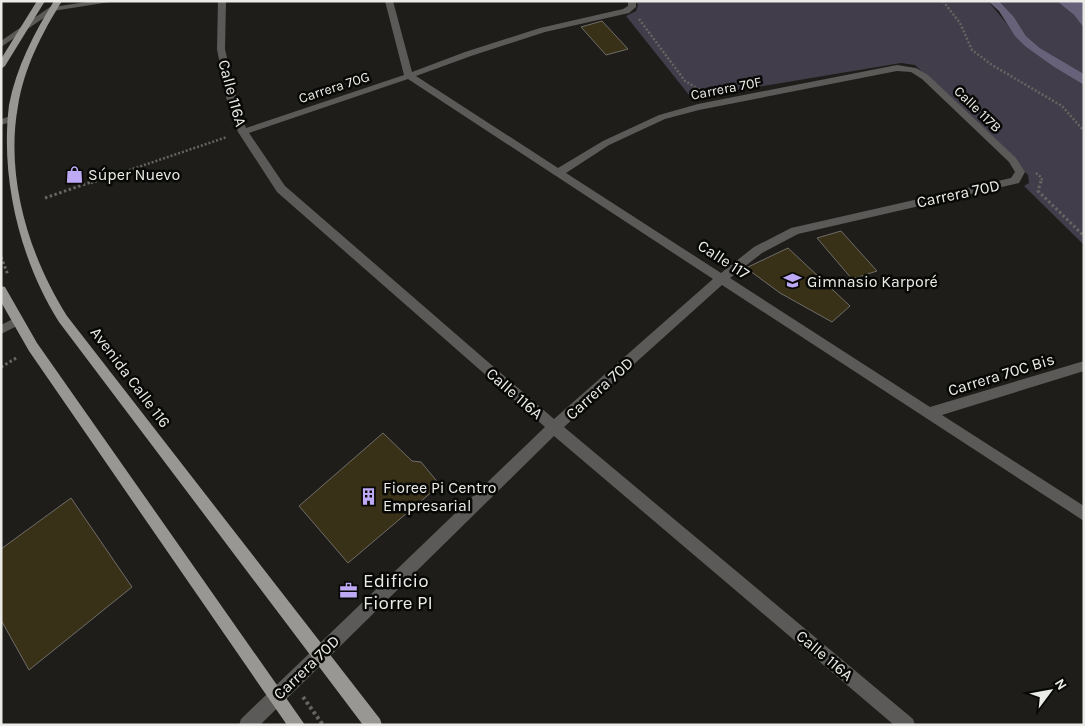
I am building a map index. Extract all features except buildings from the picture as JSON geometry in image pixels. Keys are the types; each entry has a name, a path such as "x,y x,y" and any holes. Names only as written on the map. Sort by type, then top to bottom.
{"main road":[{"path":"1,66 41,1"},
{"name":"Avenida Calle 116","path":"55,5 43,25 24,69 6,120 16,196 33,258 47,293 64,319 374,725"},
{"path":"1,290 17,321 297,725"}],"street":[{"path":"1,45 24,30 55,5 112,1"},
{"name":"Calle 116A","path":"222,1 221,49 232,101 243,132 281,189 554,427 907,725"},
{"path":"389,1 409,76"},
{"name":"Carrera 70G","path":"243,132 543,30 626,11 632,4"},
{"name":"Carrera 70F","path":"558,172 606,143 662,116 698,106 897,68 913,70"},
{"name":"Calle 117B","path":"913,70 925,77 1013,160 1020,172"},
{"name":"Calle 117","path":"409,76 1084,514"},
{"name":"Carrera 70D","path":"246,725 554,427 721,278 758,250 795,230 1015,181 1020,172"},
{"name":"Carrera 70C Bis","path":"928,413 1084,366"}],"lane":[{"path":"1,330 17,321"}],"path":[{"path":"943,1 960,23 972,50 992,65 1062,106 1084,131"},
{"path":"639,19 685,81 703,91"},
{"path":"45,198 243,132"},
{"path":"1032,169 1042,178 1038,191 1084,236"},
{"path":"307,702 323,725"}],"shaded area":[{"path":"635,1 988,1 1026,47 1084,85 1084,245 1024,186 1029,183 1028,175 915,65 901,63 727,92 693,100 626,16 636,11 638,5"},
{"path":"988,1 999,1 1014,17 1026,36 1040,48 1084,74 1084,85 1026,47 1015,36 999,11"},
{"path":"999,1 1058,1 1074,15 1084,28 1084,74 1040,48 1026,36 1014,17"},
{"path":"1057,1 1084,1 1084,28 1074,15"}],"place":[{"name":"Súper Nuevo","path":"74,174"},
{"name":"Gimnasio Karporé","path":"793,281"},
{"name":"Fioree Pi Centro Empresarial","path":"369,496"},
{"name":"Edificio Fiorre PI","path":"349,591"}]}
